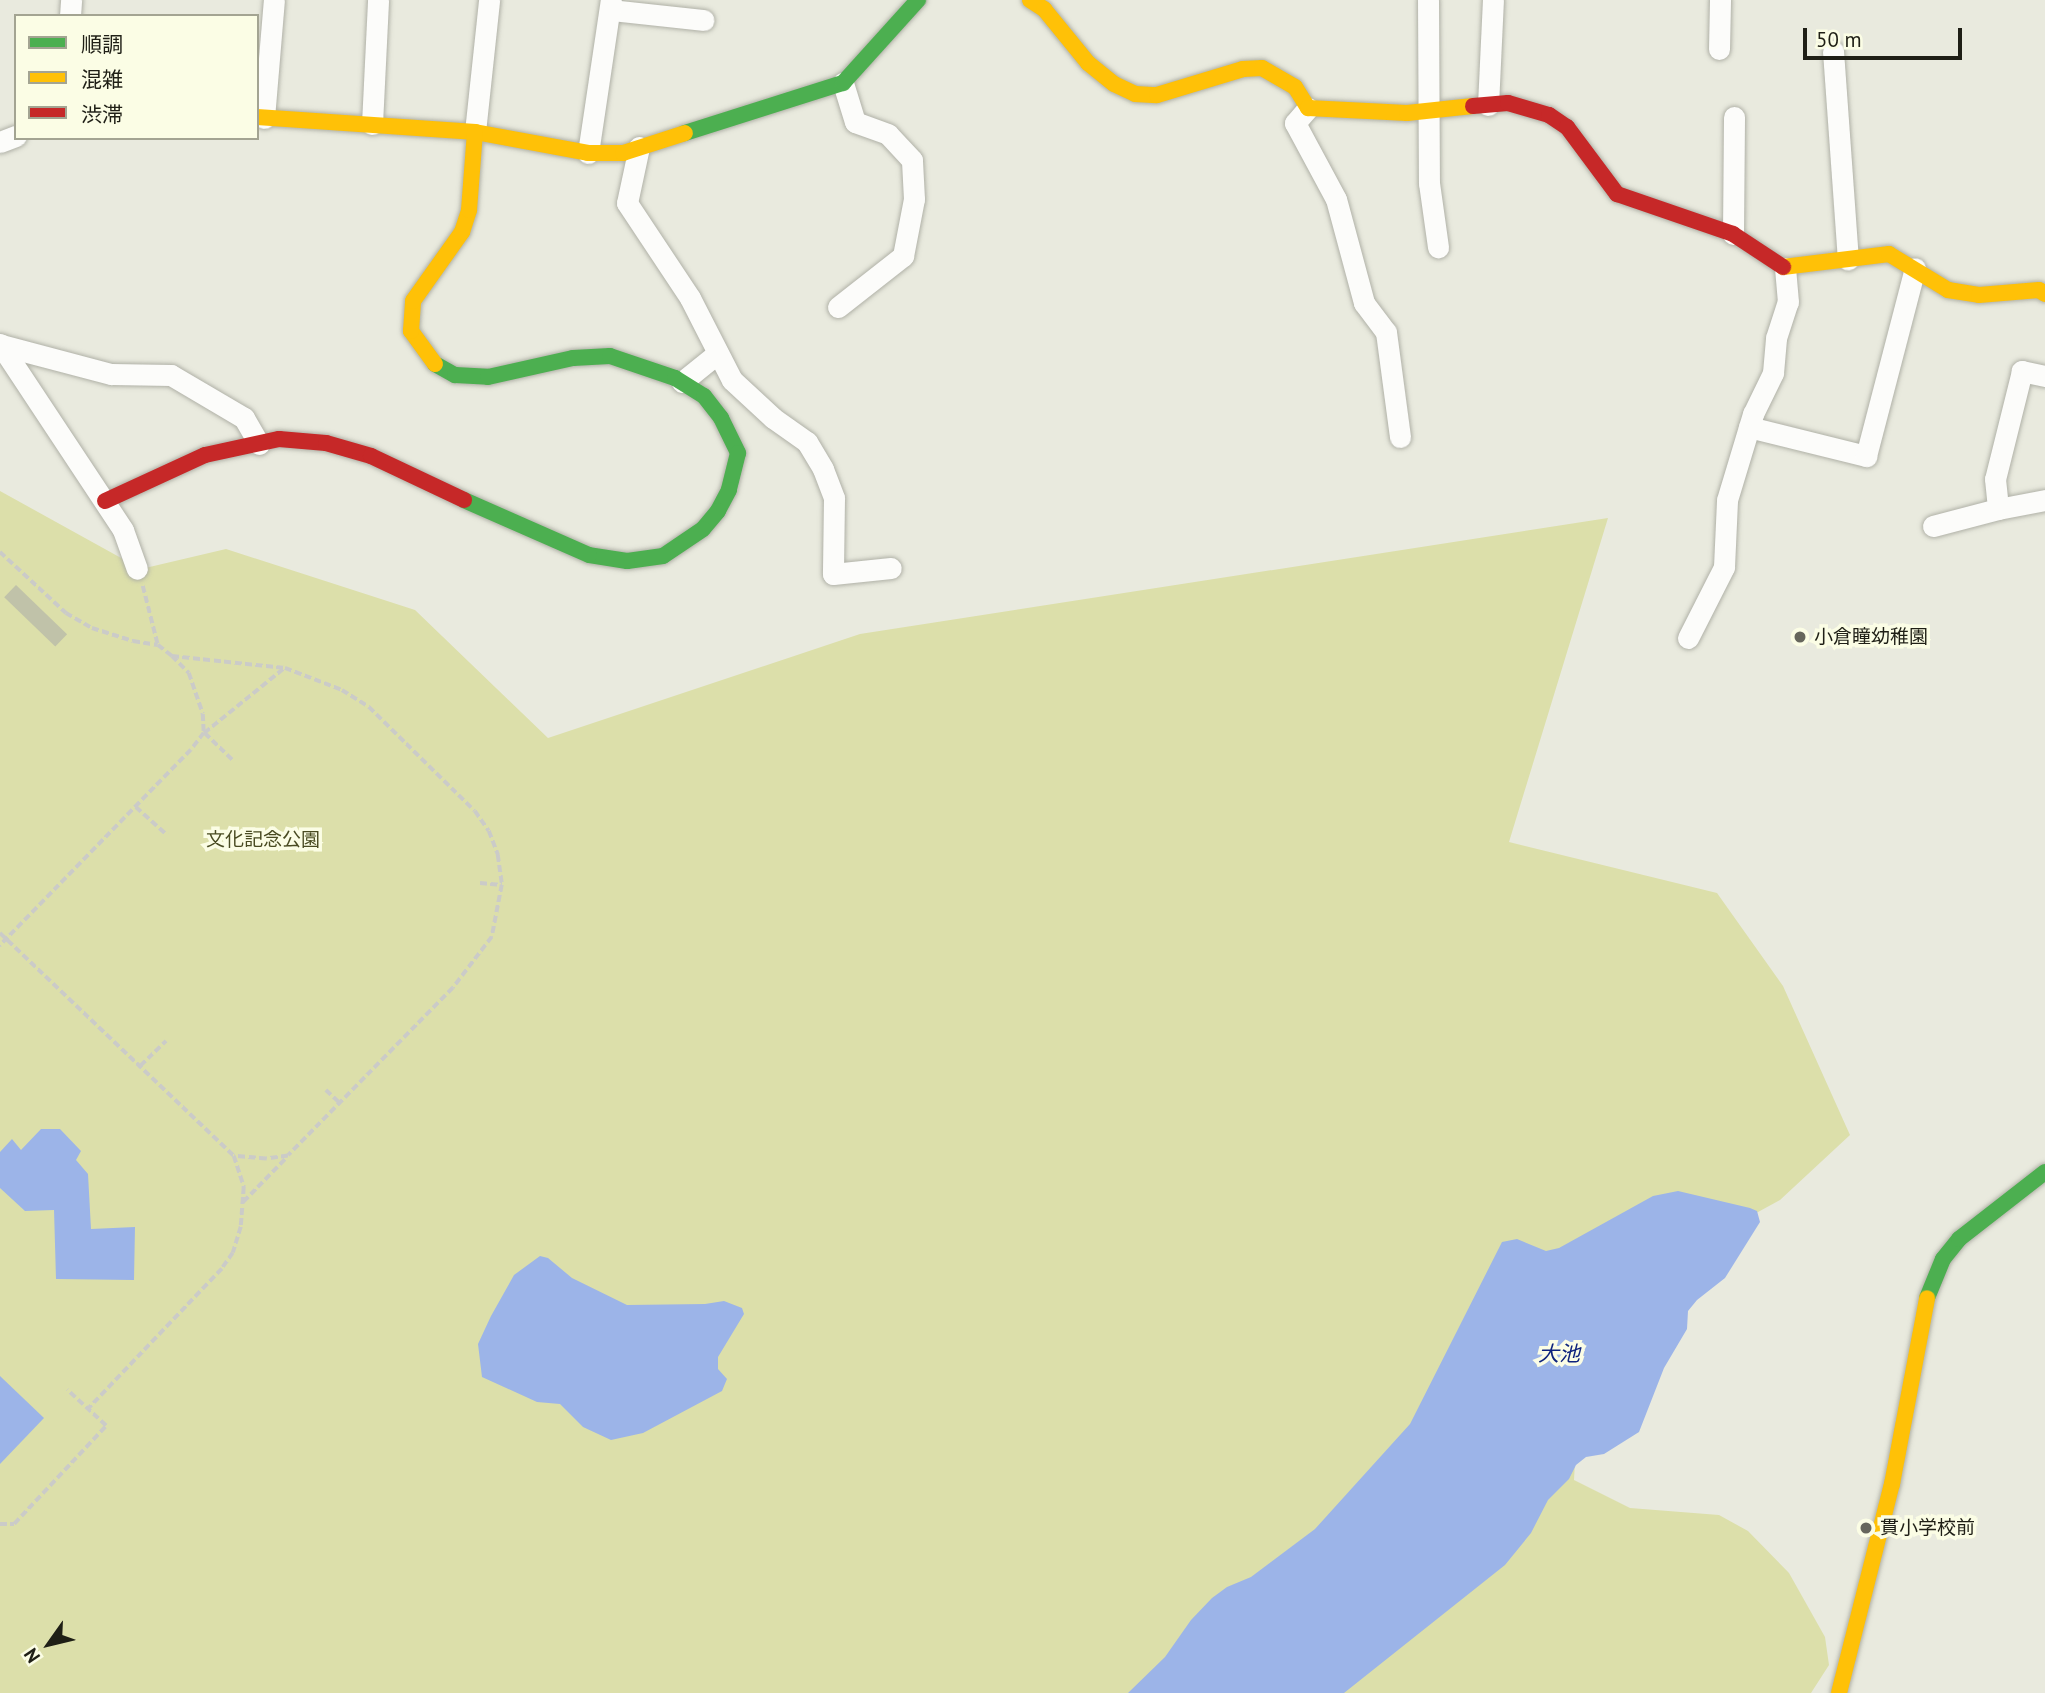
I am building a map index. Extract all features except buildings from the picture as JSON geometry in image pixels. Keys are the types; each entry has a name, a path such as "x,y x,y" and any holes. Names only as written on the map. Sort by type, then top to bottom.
{"street":[{"path":"274,0 261,118 475,132 587,153 623,153 843,83 918,0"},
{"path":"372,124 378,0"},
{"path":"105,501 205,455 279,439 326,443 371,456 540,536 589,555 626,561 663,556 703,529 718,512 729,489 738,453 721,418 704,396 682,382 639,364 610,356 573,358 488,377 455,375 432,362 411,331 413,301 429,273 462,232 468,210 489,0"},
{"path":"1030,0 1044,9 1088,63 1114,84 1135,94 1157,95 1242,69 1262,68 1295,87 1308,108"},
{"path":"1428,0 1429,183 1438,247"},
{"path":"1488,105 1493,0"},
{"path":"1719,49 1720,0"},
{"path":"587,153 611,5 703,20"},
{"path":"1833,51 1848,260"},
{"path":"838,307 903,256 914,200 912,160 888,134 855,122 843,83"},
{"path":"1308,108 1427,111 1508,103 1549,115 1567,127 1617,194 1733,234 1785,268 1889,254 1948,290 1979,295 2039,290 2045,294"},
{"path":"1308,108 1295,124 1336,199 1364,303 1386,332 1400,437"},
{"path":"1733,234 1734,117"},
{"path":"639,147 627,203 690,298 732,380 773,418 807,442 823,469 834,498 833,574 891,568"},
{"path":"1689,638 1724,566 1727,500 1749,428 1773,373 1776,338 1788,302 1785,268"},
{"path":"1749,428 1866,456 1915,268"},
{"path":"0,345 111,373 171,375 244,418 259,444"},
{"path":"0,345 123,530 137,569"},
{"path":"682,382 718,353"},
{"path":"1998,509 1995,479 2022,371 2045,376"},
{"path":"1933,526 2045,500"},
{"path":"1839,1693 1892,1485 1921,1315 1930,1290 1943,1259 1959,1239 2045,1171"}],"path":[{"path":"0,552 66,613 92,628 158,645 173,656 190,673 203,714 204,733 232,760"},
{"path":"137,569 158,645"},
{"path":"173,656 285,668 342,690 369,706 475,811 489,831 499,855 502,885 492,937 473,965 243,1202"},
{"path":"0,946 204,733 285,668"},
{"path":"136,807 167,835"},
{"path":"480,883 502,885"},
{"path":"0,933 234,1156 244,1187 241,1227 233,1253 222,1269 88,1409"},
{"path":"140,1066 166,1041"},
{"path":"326,1090 340,1103"},
{"path":"234,1156 266,1159 288,1156"},
{"path":"0,1524 14,1524 106,1426 67,1390"}],"green space":[{"name":"文化記念公園","path":"0,491 141,569 226,549 415,610 548,738 860,634 1608,518 1509,842 1717,893 1783,986 1850,1135 1780,1200 1663,1264 1576,1443 1574,1480 1630,1508 1719,1515 1748,1531 1789,1573 1825,1637 1829,1665 1811,1693 0,1693"}],"water":[{"path":"41,1129 60,1129 81,1151 76,1160 88,1174 91,1229 135,1227 134,1280 56,1279 54,1210 25,1211 0,1188 0,1152 12,1139 21,1150"},
{"name":"大池","path":"1678,1191 1750,1208 1757,1211 1760,1222 1725,1278 1697,1300 1688,1311 1687,1329 1664,1368 1639,1432 1604,1454 1586,1457 1576,1465 1569,1479 1548,1500 1531,1533 1505,1565 1344,1693 1128,1693 1165,1657 1191,1620 1212,1598 1227,1587 1251,1577 1315,1529 1410,1424 1502,1242 1517,1239 1546,1251 1559,1248 1653,1196"},
{"path":"540,1256 548,1258 572,1278 627,1305 705,1304 724,1301 742,1308 744,1314 718,1357 718,1369 727,1379 722,1391 643,1433 611,1440 583,1427 560,1404 537,1402 482,1377 478,1344 491,1316 514,1275"},
{"path":"0,1376 44,1418 0,1464"}],"traffic: fast":[{"path":"685,133 843,83 918,0"},
{"path":"435,364 455,375 488,377 573,358 610,356 675,378 704,396 721,418 738,453 729,490 718,511 703,529 663,556 627,561 589,555 464,500"},
{"path":"1927,1298 1943,1259 1959,1239 2045,1172"}],"traffic: slow":[{"path":"1030,0 1044,9 1088,63 1114,84 1135,94 1157,95 1243,69 1262,68 1295,87 1308,108 1407,113 1473,106"},
{"path":"259,117 475,132 588,153 623,153 685,133"},
{"path":"435,364 411,331 413,301 462,232 469,210 475,132"},
{"path":"1783,267 1889,254 1948,290 1979,295 2039,290 2045,294"},
{"path":"1839,1693 1892,1484 1927,1298"}],"traffic: jam":[{"path":"1473,106 1508,103 1549,115 1567,127 1617,194 1733,234 1783,267"},
{"path":"105,501 205,455 279,439 326,443 371,456 464,500"}],"place":[{"name":"小倉瞳幼稚園","path":"1800,637"},
{"name":"貫小学校前","path":"1866,1528"}]}
